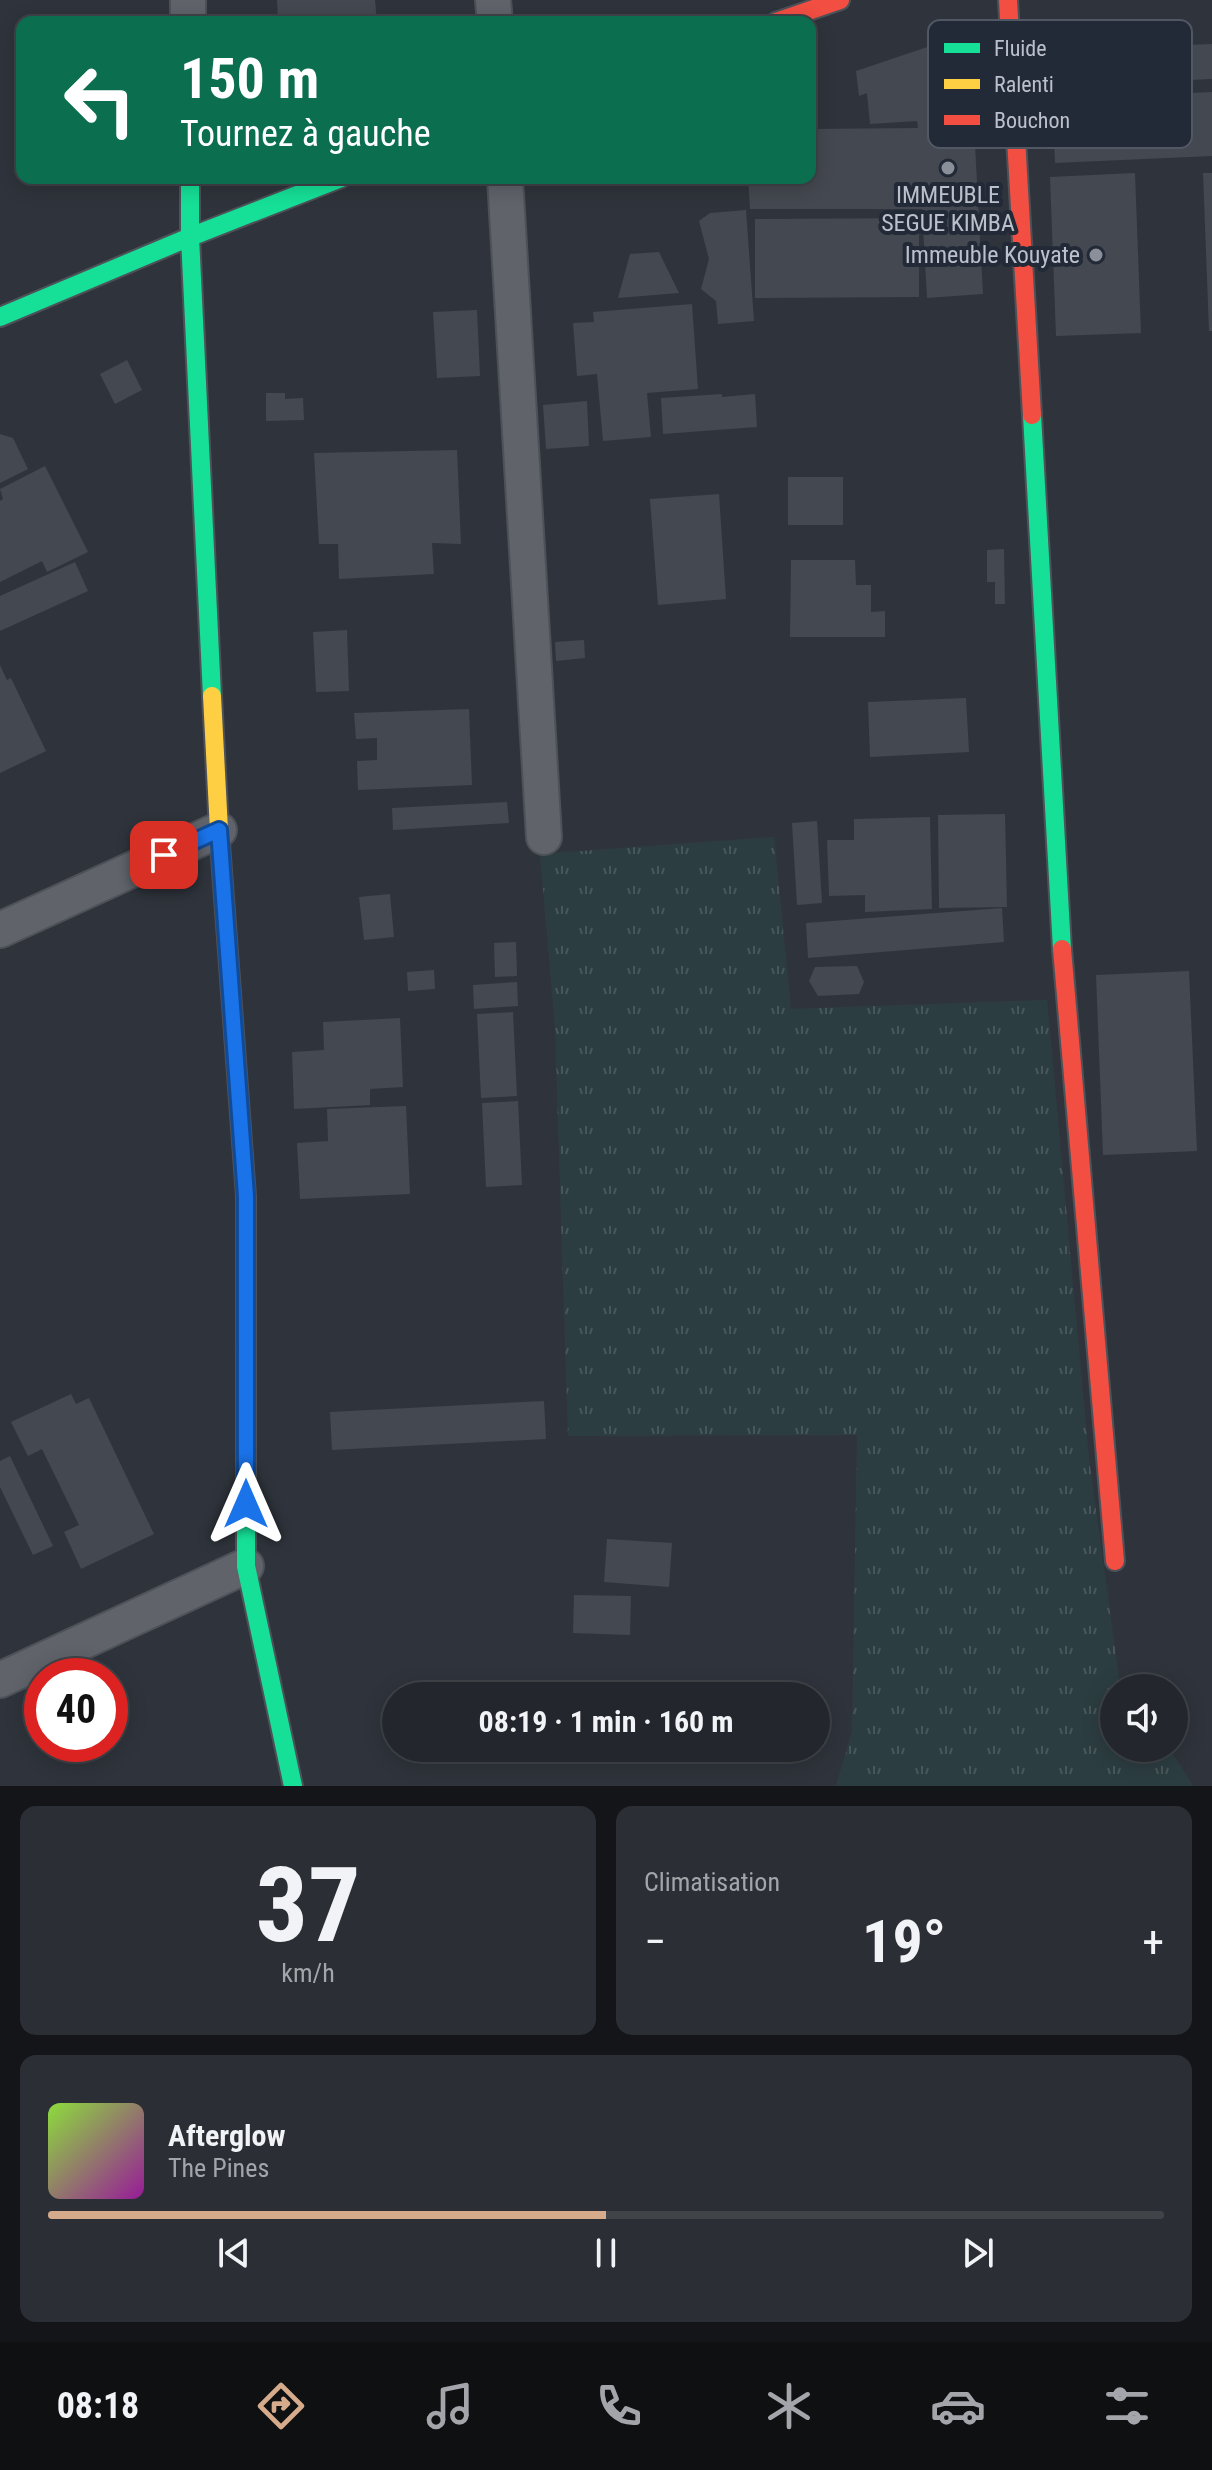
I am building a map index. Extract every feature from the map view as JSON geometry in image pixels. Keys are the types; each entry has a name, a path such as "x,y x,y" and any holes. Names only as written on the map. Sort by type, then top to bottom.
{"street":[{"path":"793,16 840,0"},
{"path":"1008,0 1009,20"},
{"path":"1016,148 1063,969 1115,1561"},
{"path":"190,184 219,830 246,1196 246,1566 293,1786"},
{"path":"0,317 326,184"},
{"path":"505,184 544,837"},
{"path":"0,930 219,830"},
{"path":"0,1680 246,1566"}],"green space":[{"path":"774,837 791,1009 1047,1000 1089,1459 1118,1674 1100,1674 1100,1762 1178,1762 1193,1786 836,1786 852,1732 857,1435 568,1436 555,1027 540,854"}],"building":[{"path":"277,0 375,0 376,16 278,16"},
{"path":"1212,44 1212,79 1192,80 1192,45"},
{"path":"928,47 928,148 975,148 983,294 927,298 922,209 750,209 748,184 816,184 816,129 918,128 917,121 870,124 867,93 859,96 856,71"},
{"path":"1212,92 1212,156 1055,163 1054,148 1192,148 1192,93"},
{"name":"Immeuble Kouyate","path":"1135,173 1141,333 1056,336 1050,177"},
{"path":"1203,173 1212,173 1212,331 1209,331"},
{"path":"746,210 754,321 718,324 716,301 701,289 709,259 699,221 710,213"},
{"path":"919,218 919,297 755,298 755,219"},
{"path":"659,252 679,293 618,298 630,254"},
{"path":"692,304 698,389 647,393 651,437 603,441 597,374 577,376 573,323 594,322 593,312"},
{"path":"477,310 480,376 437,378 433,312"},
{"path":"127,360 142,390 115,404 100,374"},
{"path":"266,393 285,393 285,399 303,398 304,420 266,421"},
{"path":"722,394 722,397 755,394 757,427 663,434 661,398"},
{"path":"587,401 589,446 546,449 543,405"},
{"path":"0,434 13,438 28,469 0,483"},
{"path":"457,450 461,544 432,543 434,574 339,579 338,544 319,544 314,453"},
{"path":"45,466 88,552 47,572 42,561 0,582 0,501 3,499 0,489"},
{"path":"788,477 843,477 843,525 788,525"},
{"path":"719,494 726,599 658,605 650,499"},
{"path":"1004,549 1005,604 995,604 995,582 987,582 987,550"},
{"path":"791,560 855,560 856,585 871,585 871,612 885,611 885,637 790,637"},
{"path":"75,562 88,591 0,631 0,596"},
{"path":"347,630 349,691 316,692 313,632"},
{"path":"584,640 585,658 556,661 555,642"},
{"path":"0,665 7,680 11,678 46,751 0,773"},
{"path":"966,698 969,752 870,757 868,702"},
{"path":"469,709 472,785 358,790 357,761 377,760 377,738 356,739 354,713"},
{"path":"507,802 509,823 393,830 392,808"},
{"path":"1005,814 1007,907 939,908 938,815"},
{"path":"930,817 932,909 865,912 865,895 829,896 827,840 854,840 854,819"},
{"path":"817,821 822,903 797,905 792,823"},
{"path":"390,894 394,937 364,940 359,897"},
{"path":"1002,908 1004,942 808,958 806,923"},
{"path":"516,942 517,976 495,977 494,943"},
{"path":"857,966 864,982 859,994 818,996 809,981 815,967"},
{"path":"434,970 435,989 408,991 407,972"},
{"path":"1189,971 1197,1151 1103,1155 1096,975"},
{"path":"517,982 518,1006 474,1009 473,985"},
{"path":"513,1012 517,1096 481,1098 477,1014"},
{"path":"400,1018 403,1087 370,1089 370,1105 294,1109 292,1052 324,1050 323,1022"},
{"path":"518,1101 522,1185 486,1187 482,1103"},
{"path":"406,1106 410,1194 300,1199 297,1143 328,1141 327,1109"},
{"path":"71,1394 76,1404 89,1398 154,1534 81,1569 64,1532 79,1525 42,1449 28,1456 11,1422"},
{"path":"544,1401 546,1439 332,1450 330,1412"},
{"path":"10,1456 53,1546 33,1555 0,1487 0,1461"},
{"path":"607,1539 672,1543 669,1587 604,1582"},
{"path":"574,1595 631,1596 630,1635 573,1633"}],"traffic: fast":[{"path":"190,184 212,696"},
{"path":"0,317 326,184"},
{"path":"1032,415 1062,949"},
{"path":"246,1343 246,1566 293,1786"}],"traffic: slow":[{"path":"212,696 246,1196 246,1343"}],"traffic: jam":[{"path":"793,16 840,0"},
{"path":"1008,0 1009,20"},
{"path":"1017,148 1032,415"},
{"path":"1062,949 1115,1561"}],"place":[{"name":"IMMEUBLE SEGUE KIMBA","path":"948,168"},
{"name":"Immeuble Kouyate","path":"1096,255"}],"route":[{"path":"164,855 219,830 246,1196 246,1504"}]}
